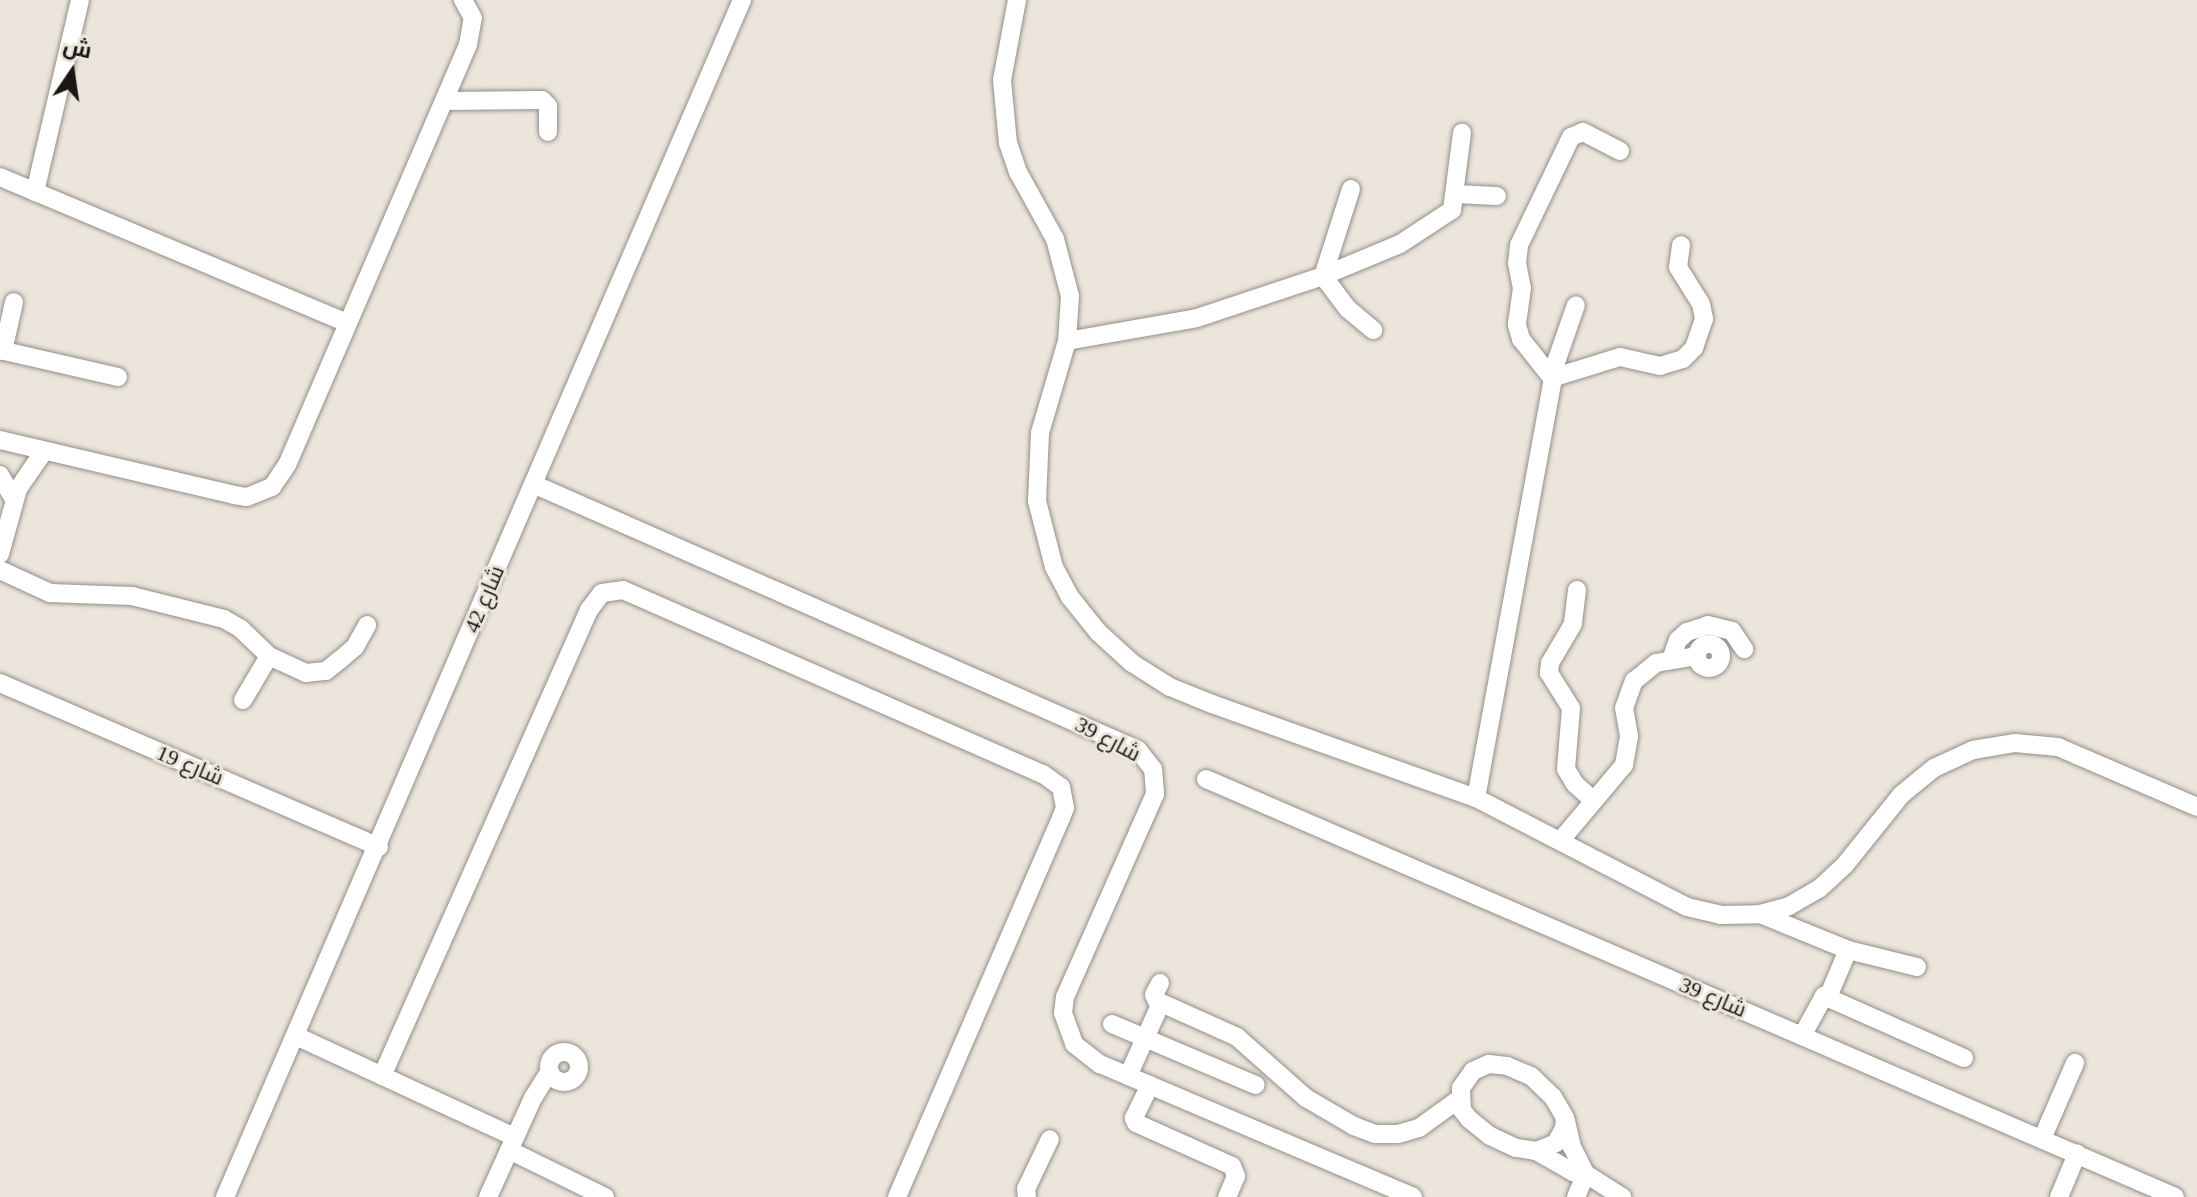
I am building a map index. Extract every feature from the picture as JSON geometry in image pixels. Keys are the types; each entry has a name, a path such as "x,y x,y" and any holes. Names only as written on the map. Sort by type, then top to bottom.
{"street":[{"path":"35,192 80,0"},
{"path":"0,449 0,438 234,495 260,494 281,477 473,32 473,18 463,0"},
{"name":"شارع 42","path":"225,1197 379,847 742,0"},
{"path":"1017,0 1002,80 1003,112 1018,172 1055,239 1065,267 1070,296 1067,341 1040,433 1037,501 1054,567 1070,597 1098,632 1132,663 1170,687 1476,798 1687,907 1721,915 1760,914 1789,906 1819,889 1844,866 1901,795 1934,768 1973,750 2015,743 2058,747 2197,807"},
{"path":"1014,25 1033,0"},
{"path":"444,101 545,101 549,109 548,132"},
{"path":"1552,378 1518,332 1522,288 1517,263 1519,245 1574,134 1583,132 1620,151"},
{"path":"1067,341 1197,318 1323,276 1411,237 1448,214 1455,194 1462,133"},
{"path":"0,177 347,323"},
{"path":"1323,276 1351,189"},
{"path":"1455,194 1497,196"},
{"path":"1552,378 1620,357 1660,366 1672,365 1694,348 1704,319 1701,304 1678,267 1681,245"},
{"path":"1323,276 1348,309 1373,330"},
{"path":"14,302 2,350 118,377"},
{"path":"1476,798 1552,378 1562,339 1576,305"},
{"path":"0,554 14,499 23,479 44,451"},
{"path":"0,475 14,499"},
{"name":"شارع 39","path":"533,484 1127,745 1147,759 1153,769 1155,794 1065,997 1063,1013 1066,1030 1086,1056 1413,1197"},
{"path":"0,570 50,593 132,596 224,619 241,629 269,656 306,673 321,672 355,647 367,625"},
{"path":"382,1076 589,610 602,593 623,590 1043,774 1061,787 1065,808 897,1197"},
{"path":"1577,590 1573,624 1550,663 1549,673 1552,684 1566,699 1572,718 1566,769 1575,784 1593,800"},
{"path":"1561,840 1624,765 1629,736 1624,708 1634,681 1656,663 1697,656 1701,665 1711,668 1720,662 1721,652 1747,648 1732,631 1708,625 1687,632 1678,640 1671,660"},
{"path":"243,700 269,656"},
{"name":"شارع 19","path":"0,683 379,847"},
{"name":"شارع 39","path":"1206,779 2175,1197"},
{"path":"1760,914 1848,950 1917,967"},
{"path":"1828,997 1848,950"},
{"path":"1160,983 1154,995 1161,1003 1237,1037 1329,1114 1375,1134 1398,1134 1419,1128 1459,1099"},
{"path":"1802,1036 1822,997 1828,997 1964,1058"},
{"path":"1128,1076 1161,1003"},
{"path":"1112,1024 1256,1085"},
{"path":"296,1036 382,1076 605,1197"},
{"path":"2042,1139 2075,1063"},
{"path":"1586,1174 1572,1147 1565,1118 1543,1086 1507,1066 1489,1064 1473,1071 1461,1088 1459,1099 1469,1119 1490,1136 1516,1148 1536,1151 1573,1172 1586,1174 1622,1197"},
{"path":"488,1197 549,1072"},
{"path":"1150,1085 1134,1118 1136,1123 1232,1166 1236,1176 1227,1197"},
{"path":"1536,1151 1556,1143 1565,1118"},
{"path":"1027,1197 1026,1189 1050,1139"},
{"path":"2059,1197 2077,1154"},
{"path":"1576,1197 1586,1174"}]}
